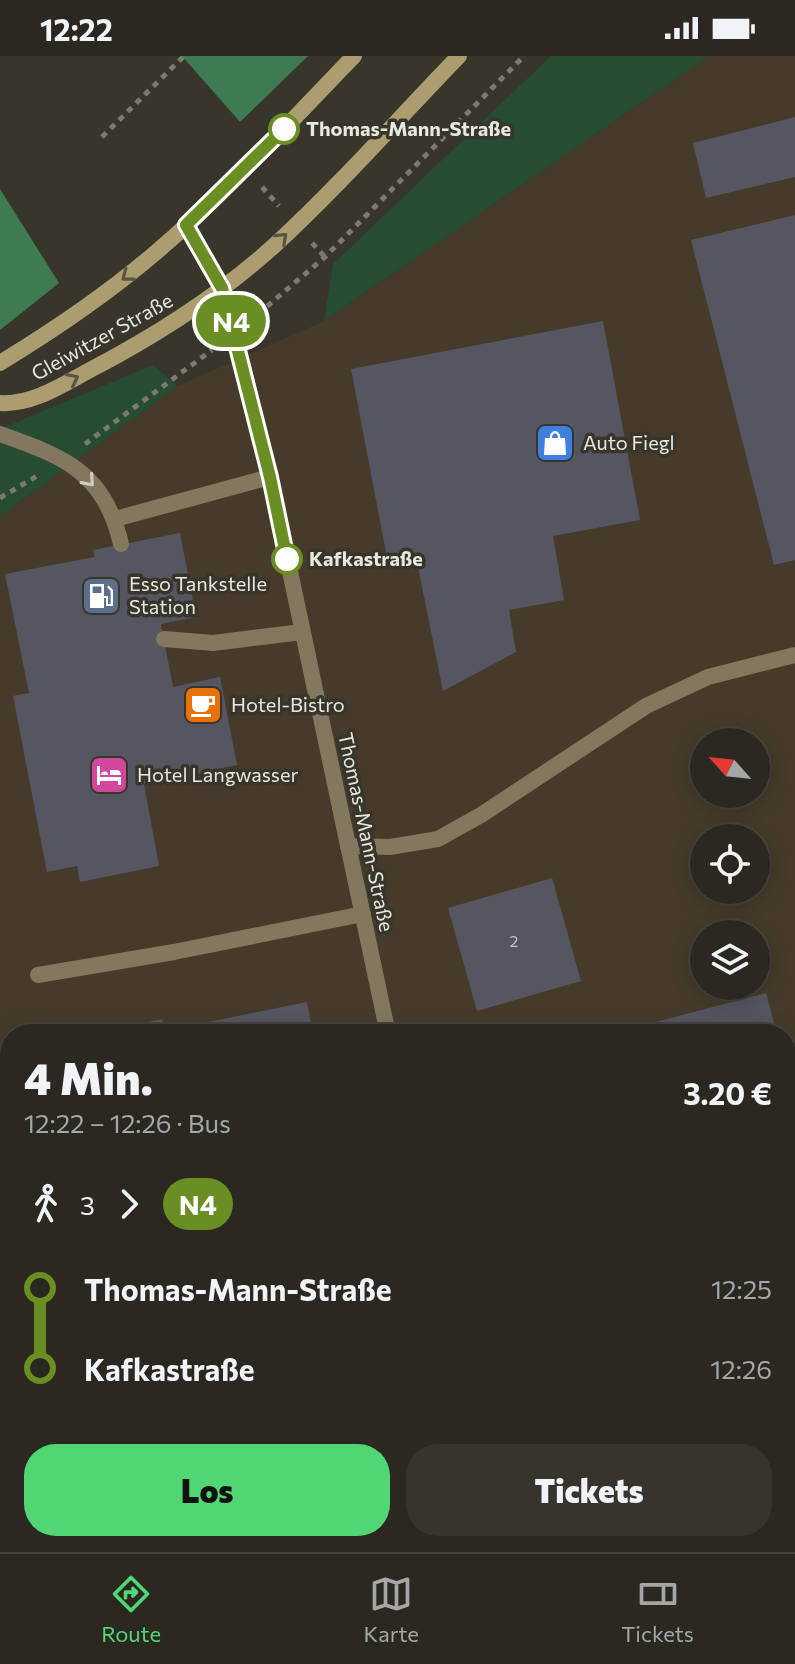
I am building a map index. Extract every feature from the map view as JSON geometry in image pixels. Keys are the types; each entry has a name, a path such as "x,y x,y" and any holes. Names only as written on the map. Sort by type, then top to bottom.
{"main road":[{"name":"Gleiwitzer Straße","path":"0,363 82,310 135,270 186,225 354,56"},
{"name":"Gleiwitzer Straße","path":"0,403 17,404 80,375 160,331 222,288 296,225 459,56"}],"street":[{"name":"Thomas-Mann-Straße","path":"186,225 222,288 235,333 270,477 386,1024"},
{"path":"0,434 64,460 84,472 115,519 121,544"},
{"path":"115,519 270,477"},
{"path":"164,639 213,643 302,632"},
{"path":"348,846 390,847 438,839 481,815 646,706 708,677 795,655"},
{"path":"38,975 174,952 363,914"}],"path":[{"path":"102,137 184,56"},
{"path":"64,460 235,333 325,257 524,56"}],"shaded area":[{"path":"709,56 795,56 795,1024 0,1024 0,516 178,386 324,321"}],"green space":[{"path":"182,56 308,56 240,122"},
{"path":"551,56 709,56 324,321 333,264"},
{"path":"0,189 59,283 0,330"},
{"path":"153,365 178,386 0,516 0,429"}],"building":[{"path":"795,117 795,177 706,198 693,143"},
{"path":"795,215 795,560 774,565 691,240"},
{"path":"603,321 640,520 553,536 564,600 509,610 516,652 443,691 417,562 389,568 351,369"},
{"path":"180,533 196,617 161,624 173,687 220,677 237,765 144,784 159,866 80,882 77,866 47,872 13,696 29,693 5,574 95,557 93,550"},
{"path":"552,878 581,981 477,1011 448,908"},
{"path":"739,1000 768,1000 774,1024 648,1024"},
{"path":"307,1002 311,1024 198,1024"},
{"path":"162,1019 163,1024 138,1024"}],"bus line":[{"name":"N4","path":"284,129 186,225 222,288 270,477 287,559"}],"place":[{"name":"Thomas-Mann-Straße","path":"284,129"},
{"name":"Auto Fiegl","path":"555,443"},
{"name":"Kafkastraße","path":"287,559"},
{"name":"Esso Tankstelle Station","path":"101,596"},
{"name":"Hotel-Bistro","path":"203,705"},
{"name":"Hotel Langwasser","path":"109,775"}]}
